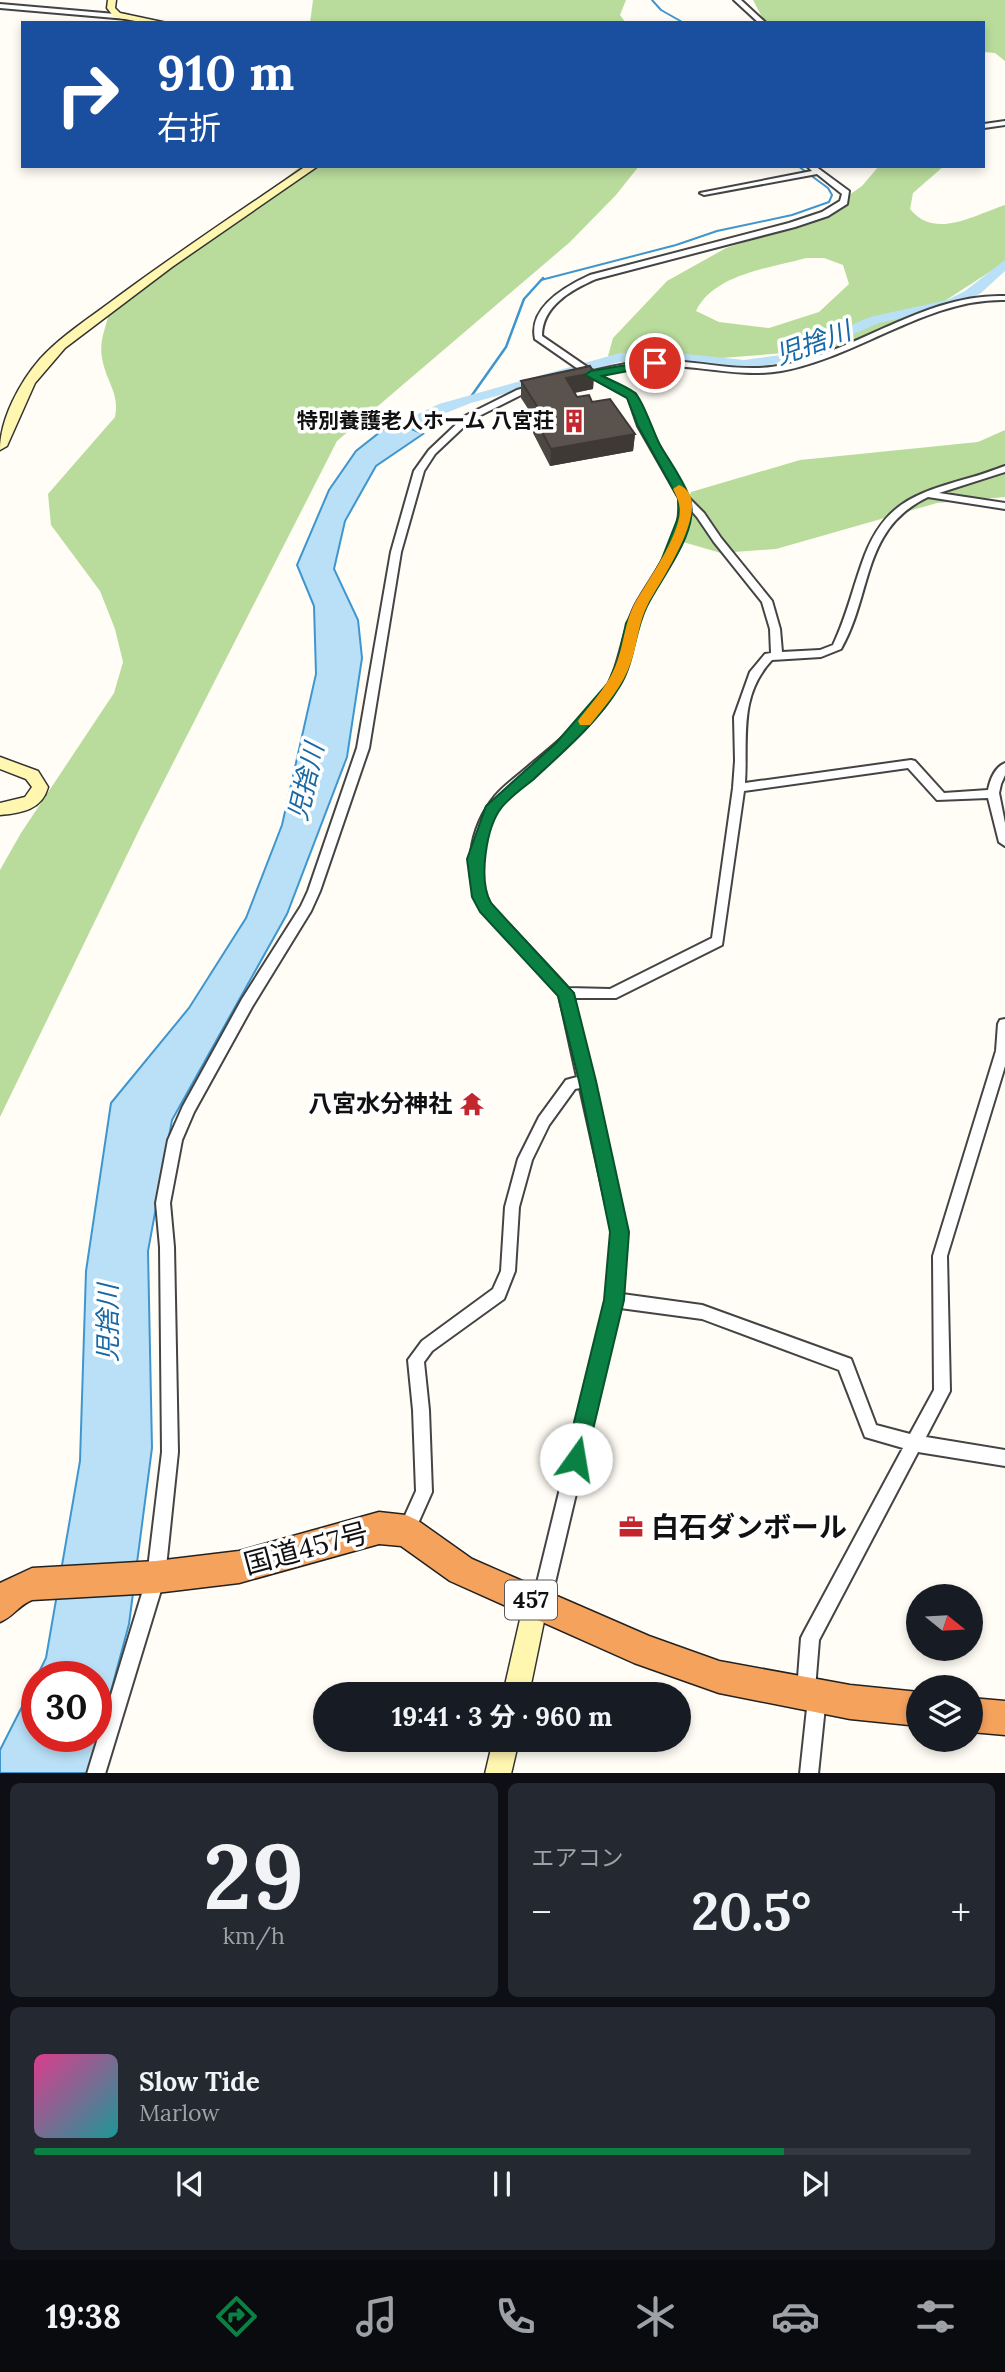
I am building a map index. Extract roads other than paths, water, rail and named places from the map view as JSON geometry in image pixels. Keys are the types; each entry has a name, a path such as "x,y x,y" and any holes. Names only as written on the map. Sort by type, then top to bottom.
{"highway":[{"name":"国道457号","path":"0,1606 14,1591 32,1584 153,1577 239,1567 379,1528 406,1531"},
{"name":"457","path":"406,1531 461,1570 646,1651 719,1677 850,1702 906,1708"},
{"path":"983,1716 1005,1718"}],"street":[{"path":"112,0 111,8 114,13 131,18"},
{"path":"737,0 761,21"},
{"path":"0,6 150,21"},
{"path":"985,126 1005,123"},
{"path":"0,446 29,383 61,345 168,265 310,168"},
{"path":"777,656 775,629 767,601 701,515 684,498 643,426 632,396 588,374 558,354 538,337 536,328 552,303 577,283 825,214 841,205 847,197 813,168"},
{"path":"704,193 818,172"},
{"path":"567,380 655,363 746,372 799,364 895,326 982,297 1005,298"},
{"path":"96,1773 153,1577 170,1452 167,1247 163,1203 175,1140 188,1110 247,1003 307,908 314,891 363,748 396,552 419,471 432,452 468,418 520,392 544,386"},
{"path":"565,993 611,994 718,941 739,788 741,709 760,664 769,657 821,653 837,647 850,621 873,541 897,510 926,494 978,481 1005,469"},
{"path":"926,494 1005,506"},
{"path":"519,1682 536,1602 544,1591 614,1300 620,1232 565,993 485,907 480,897 474,859 494,806 561,746 593,712 614,684 625,660 640,605 673,551 685,515 684,498"},
{"path":"0,763 32,775 40,787 38,796 32,801 0,809"},
{"path":"739,788 911,764 941,797 992,794"},
{"path":"1005,767 997,775 992,794 1005,842"},
{"path":"809,1773 810,1638 942,1391 940,1256 1003,1051 1005,1024"},
{"path":"406,1531 424,1492 416,1360 427,1346 499,1294 508,1270 512,1246 513,1207 534,1137 571,1084 587,1081"},
{"path":"614,1300 702,1312 845,1364 871,1431 913,1443 1005,1458"},
{"path":"498,1773 503,1752"}],"water":[{"path":"394,421 423,434 376,466 345,521 334,569 358,620 362,658 347,757 287,914 172,1120 148,1251 152,1448 129,1624 112,1687 112,1661 44,1661 80,1461 86,1271 111,1103 189,1008 246,918 282,825 316,674 314,606 297,565 329,490 356,451"},
{"path":"21,1709 21,1752 95,1752 89,1773 0,1773 0,1750"}],"waterway":[{"path":"652,0 661,10 680,21"},
{"path":"541,280 676,245 717,231 792,215 829,202 832,195 828,188 801,168"},
{"name":"児捨川","path":"383,440 423,416 466,400 620,358 643,355 744,365 773,362 812,348 862,324 887,316 939,307 964,298 1005,264"},
{"path":"470,398 506,347 524,299 541,280"}],"place":[{"name":"特別養護老人ホーム 八宮荘","path":"574,421"},
{"name":"八宮水分神社","path":"472,1104"},
{"name":"白石ダンボール","path":"631,1527"}]}
